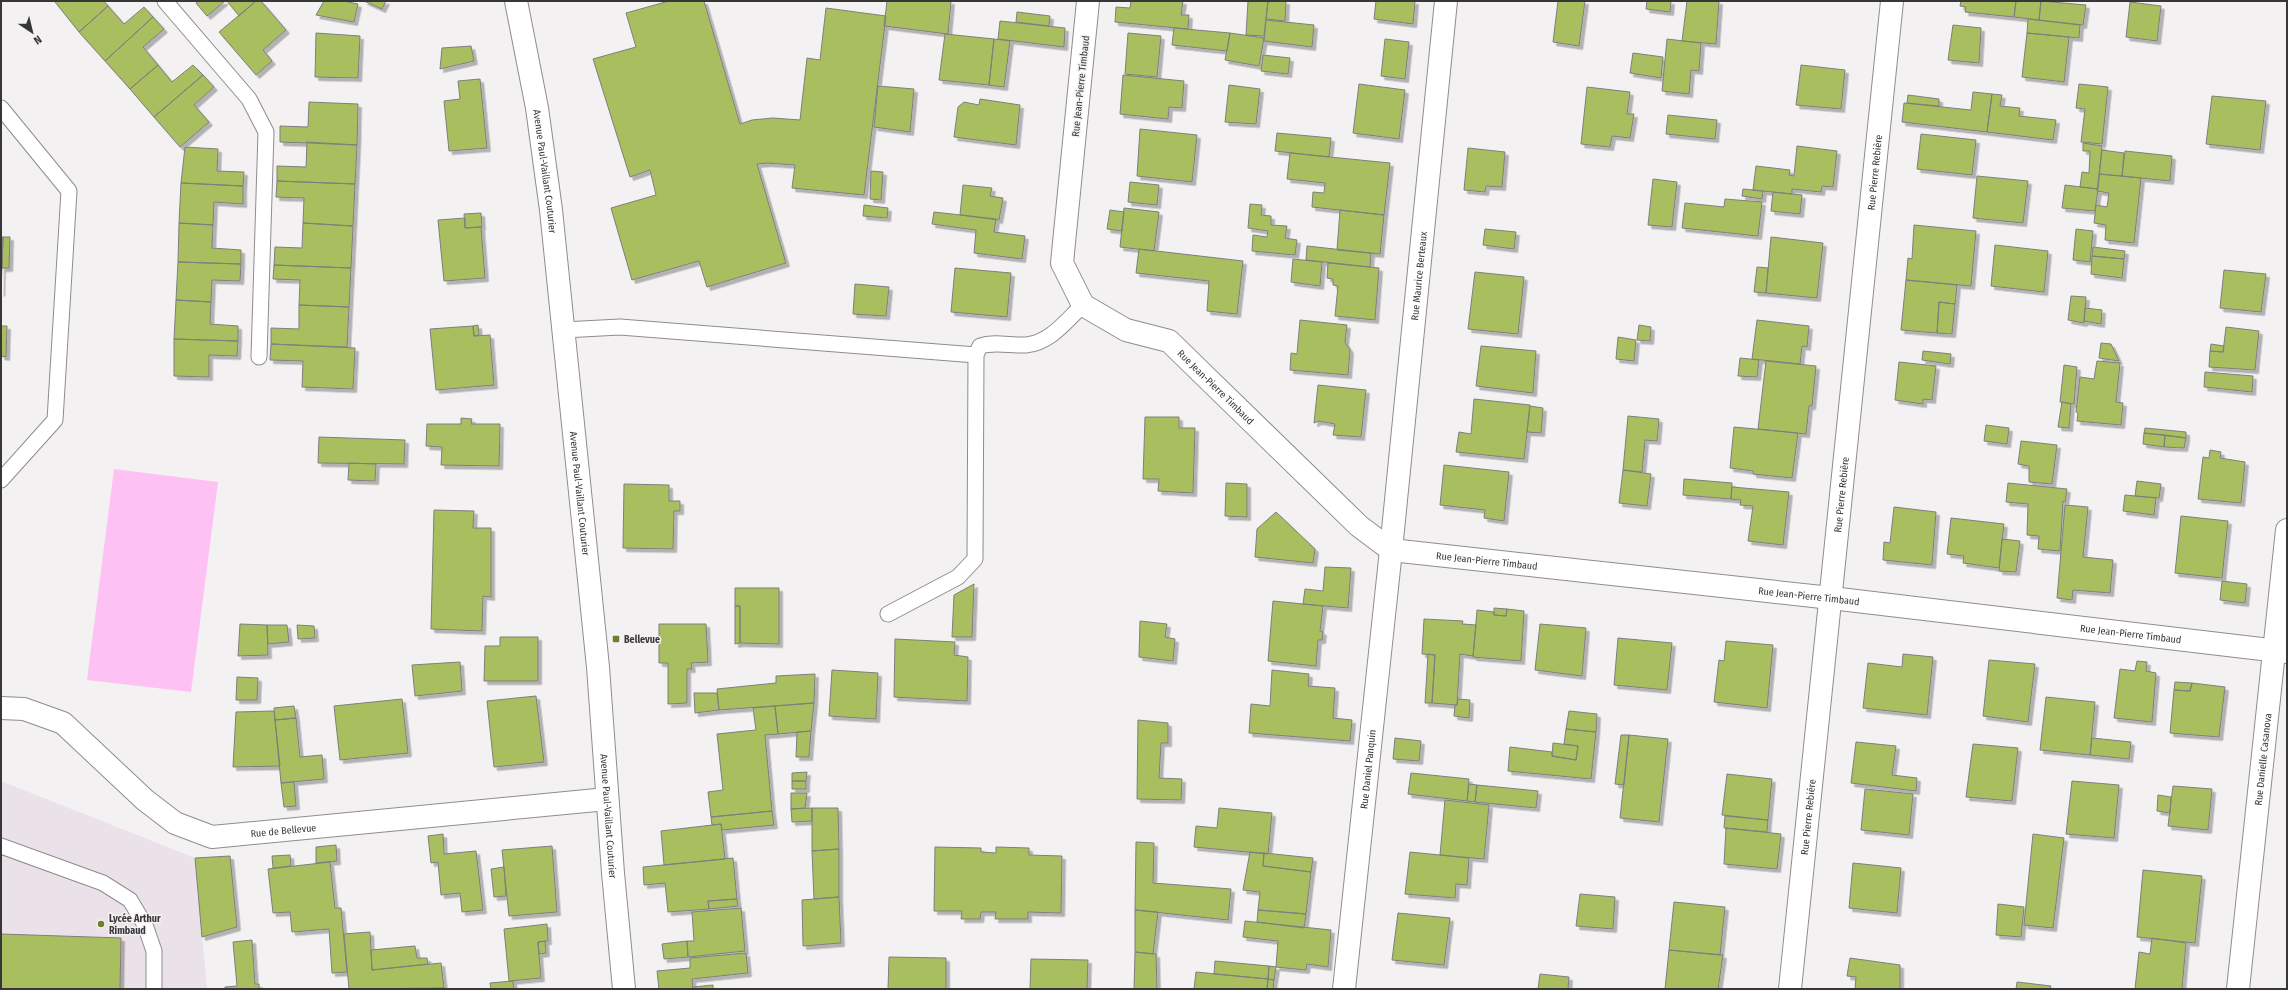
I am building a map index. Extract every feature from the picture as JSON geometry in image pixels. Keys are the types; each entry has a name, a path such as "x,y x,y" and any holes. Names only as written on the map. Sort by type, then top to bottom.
{"street":[{"name":"Avenue Paul-Vaillant Couturier","path":"516,1 538,108 563,330 597,660 607,799 624,989"},
{"name":"Rue Jean-Pierre Timbaud","path":"1088,1 1062,262 1083,305 1126,330 1169,341 1359,526 1391,550 1832,598 2281,651"},
{"name":"Rue Maurice Berteaux","path":"1391,550 1446,1"},
{"name":"Rue Pierre Rebière","path":"1790,989 1832,598 1892,1"},
{"name":"Rue Danielle Casanova","path":"2238,989 2281,651 2287,530"},
{"name":"Rue Daniel Panquin","path":"1344,989 1391,550"},
{"name":"Rue de Bellevue","path":"1,708 24,709 63,723 157,809 175,823 212,837 607,799"}],"lane":[{"path":"165,1 249,99 266,132 259,357"},
{"path":"1,108 68,191 55,420 1,480"},
{"path":"888,614 958,577 975,559 976,355 980,346 988,344 1027,345 1046,340 1083,305"},
{"path":"563,330 620,327 976,355"},
{"path":"1,846 103,883 130,900 145,925 154,951 154,989"}],"shaded area":[{"path":"114,469 218,482 191,692 87,680"},
{"name":"Lycée Arthur Rimbaud","path":"1,781 195,858 207,989 1,989"}],"building":[{"path":"104,1 108,6 79,32 55,2"},
{"path":"198,1 225,1 207,16 196,3"},
{"path":"227,1 256,1 239,16"},
{"path":"256,1 261,1 286,30 263,50 272,61 256,75 219,32"},
{"path":"324,1 344,1 358,4 354,22 316,15"},
{"path":"364,1 386,1 382,9"},
{"path":"669,1 704,1 740,124 752,120 773,118 800,120 807,58 820,60 826,8 886,16 864,195 792,188 795,165 767,163 757,164 786,263 707,287 699,261 632,280 611,208 656,195 650,170 630,177 593,59 636,47 626,13"},
{"path":"887,1 951,1 948,34 884,26"},
{"path":"1131,1 1183,1 1181,15 1189,15 1188,29 1115,22 1116,7 1130,8"},
{"path":"1248,1 1268,1 1264,36 1246,35"},
{"path":"1268,1 1286,1 1285,21 1266,19"},
{"path":"1376,1 1415,1 1413,24 1374,19"},
{"path":"1558,1 1585,1 1579,46 1553,42"},
{"path":"1647,1 1671,1 1670,12 1646,9"},
{"path":"1687,1 1719,1 1716,44 1682,41"},
{"path":"1961,1 2016,1 2014,17 1965,12 1966,7 1960,6"},
{"path":"2016,1 2041,1 2039,20 2014,17"},
{"path":"2041,1 2086,5 2083,25 2039,20"},
{"path":"2130,2 2161,6 2157,41 2126,37"},
{"path":"108,6 124,24 144,7 153,17 105,61 79,32"},
{"path":"1017,12 1050,16 1049,26 1016,22"},
{"path":"153,17 164,29 143,47 158,65 130,89 105,61"},
{"path":"2028,19 2080,25 2079,38 2027,33"},
{"path":"1266,20 1314,25 1312,47 1264,41"},
{"path":"1000,21 1065,28 1064,47 998,39"},
{"path":"1953,25 1981,28 1979,63 1948,60"},
{"path":"1174,28 1230,33 1227,51 1172,45"},
{"path":"316,33 360,36 358,78 315,77"},
{"path":"1128,33 1161,36 1157,77 1125,74"},
{"path":"1230,33 1264,38 1259,66 1225,60"},
{"path":"2027,33 2069,37 2064,82 2022,77"},
{"path":"945,34 994,39 989,85 939,80"},
{"path":"994,39 1010,41 1004,87 989,85"},
{"path":"1385,39 1409,42 1405,79 1381,76"},
{"path":"1667,39 1701,43 1699,71 1691,70 1689,94 1662,91"},
{"path":"471,46 474,61 440,69 442,48"},
{"path":"1633,53 1663,57 1661,78 1630,73"},
{"path":"1263,55 1290,58 1288,74 1261,71"},
{"path":"158,65 172,82 193,65 203,75 154,117 130,89"},
{"path":"1801,65 1845,70 1841,109 1796,105"},
{"path":"203,75 214,87 194,105 209,122 180,147 154,117"},
{"path":"1123,75 1184,81 1182,108 1169,107 1168,119 1120,114"},
{"path":"480,79 487,148 449,151 444,101 460,99 458,81"},
{"path":"1359,84 1405,90 1399,139 1353,133"},
{"path":"2079,84 2108,87 2102,144 2081,142 2085,109 2076,108"},
{"path":"1229,85 1260,89 1256,124 1225,122"},
{"path":"878,86 914,89 910,132 874,127"},
{"path":"1587,87 1630,92 1627,114 1634,114 1630,138 1612,136 1610,147 1581,144"},
{"path":"1973,92 1992,94 1987,132 1902,122 1904,103 1971,110"},
{"path":"1992,94 2002,95 2000,106 2020,108 2019,116 2056,120 2053,140 1987,132"},
{"path":"1908,95 1939,99 1939,106 1907,103"},
{"path":"2212,96 2266,101 2260,150 2206,144"},
{"path":"980,99 1020,105 1016,145 954,137 958,107 964,102 979,105"},
{"path":"309,102 358,104 357,145 280,142 280,126 308,127"},
{"path":"1668,115 1717,120 1715,139 1666,134"},
{"path":"1140,129 1197,135 1192,182 1137,176"},
{"path":"1277,133 1331,138 1329,157 1275,151"},
{"path":"1921,134 1976,140 1972,175 1917,169"},
{"path":"307,142 357,145 355,184 277,181 277,166 306,167"},
{"path":"2083,143 2102,146 2098,189 2080,187 2082,172 2089,173 2090,151 2083,151"},
{"path":"1797,146 1837,151 1833,187 1822,186 1821,192 1792,189 1792,194 1753,190 1756,166 1790,170 1789,175 1794,176"},
{"path":"185,147 218,149 217,171 244,172 243,186 181,183"},
{"path":"1468,148 1505,152 1502,187 1486,186 1485,192 1464,190"},
{"path":"2102,150 2124,153 2122,176 2099,174"},
{"path":"2125,151 2172,156 2170,181 2122,176"},
{"path":"1290,153 1390,163 1384,215 1312,207 1313,192 1324,193 1325,183 1287,179"},
{"path":"871,171 883,172 881,200 870,199"},
{"path":"2099,174 2141,178 2134,243 2105,240 2106,225 2094,223 2096,205 2107,207 2109,193 2097,191"},
{"path":"1977,176 2028,181 2023,223 1973,218"},
{"path":"1653,179 1677,182 1672,227 1648,225"},
{"path":"277,181 355,184 353,226 303,223 304,198 276,197"},
{"path":"1130,182 1159,185 1157,205 1128,202"},
{"path":"181,183 243,186 243,204 214,202 213,225 179,223"},
{"path":"963,185 992,188 990,196 1003,198 999,220 960,215"},
{"path":"2065,185 2098,189 2095,211 2062,208"},
{"path":"1743,189 1763,191 1762,199 1742,196"},
{"path":"1773,192 1802,195 1800,214 1771,211"},
{"path":"1725,199 1762,202 1758,236 1682,228 1685,203 1724,207"},
{"path":"1250,204 1262,205 1261,215 1271,216 1271,225 1287,226 1285,238 1297,240 1295,255 1252,251 1253,235 1267,237 1268,231 1248,228"},
{"path":"864,205 888,208 887,218 863,216"},
{"path":"1124,208 1159,212 1154,251 1120,247"},
{"path":"1110,210 1124,212 1122,231 1107,229"},
{"path":"1340,210 1384,215 1380,254 1337,250"},
{"path":"934,212 996,219 994,232 1025,236 1022,259 974,253 976,230 932,224"},
{"path":"481,213 482,227 465,228 464,214"},
{"path":"465,218 465,228 481,227 485,278 444,281 438,220"},
{"path":"179,223 213,225 212,248 241,250 241,264 178,262"},
{"path":"303,223 353,226 351,268 274,265 275,247 302,248"},
{"path":"1914,225 1976,231 1971,286 1906,280 1908,258 1912,259"},
{"path":"1485,229 1516,232 1514,249 1483,245"},
{"path":"2076,229 2093,231 2090,262 2073,260"},
{"path":"1,237 3,237 1,293"},
{"path":"3,237 10,237 9,268 2,268"},
{"path":"1771,237 1823,243 1817,298 1766,293"},
{"path":"1995,245 2048,251 2044,292 1991,286"},
{"path":"1307,246 1371,253 1370,267 1306,260"},
{"path":"2093,247 2125,251 2124,259 2092,256"},
{"path":"1139,249 1243,261 1237,314 1207,311 1209,281 1136,273"},
{"path":"2092,256 2124,259 2122,278 2091,274"},
{"path":"1293,259 1322,262 1320,286 1291,282"},
{"path":"178,262 241,264 240,281 212,280 211,302 176,300"},
{"path":"1328,263 1379,268 1375,320 1335,316 1338,286 1333,285 1333,279 1327,278"},
{"path":"274,265 351,268 349,307 299,305 300,280 273,279"},
{"path":"1757,267 1768,268 1766,293 1754,292"},
{"path":"955,268 1011,273 1007,317 951,312"},
{"path":"2224,270 2266,274 2261,312 2220,308"},
{"path":"1475,272 1524,277 1518,334 1468,329"},
{"path":"1906,280 1957,285 1955,304 1939,302 1937,333 1901,330"},
{"path":"855,284 889,287 886,316 853,314"},
{"path":"2071,296 2086,297 2084,323 2068,320"},
{"path":"176,300 211,302 210,324 238,326 238,341 174,339"},
{"path":"1939,302 1955,304 1952,334 1937,333"},
{"path":"299,305 349,307 347,347 271,344 271,328 299,329"},
{"path":"2085,308 2102,310 2101,324 2084,321"},
{"path":"1300,320 1347,325 1345,342 1350,350 1348,375 1290,370 1291,353 1297,354"},
{"path":"1757,320 1809,326 1807,347 1802,346 1800,364 1752,359"},
{"path":"478,325 479,335 474,336 473,326"},
{"path":"1639,325 1651,327 1650,341 1637,340"},
{"path":"1,326 7,326 6,357 1,356"},
{"path":"473,326 474,336 490,335 494,385 436,390 430,329"},
{"path":"2226,327 2259,331 2255,370 2209,367 2210,351 2223,352"},
{"path":"1618,337 1636,340 1634,361 1616,359"},
{"path":"174,339 238,341 237,356 209,355 209,377 174,376"},
{"path":"2101,343 2111,344 2119,361 2099,358"},
{"path":"271,344 355,348 353,389 302,387 303,361 270,360"},
{"path":"2211,344 2224,346 2223,352 2210,351"},
{"path":"1481,346 1536,351 1533,393 1476,386"},
{"path":"1923,351 1951,354 1950,364 1922,360"},
{"path":"1740,358 1759,360 1757,377 1738,376"},
{"path":"1766,361 1816,366 1812,406 1809,406 1806,434 1758,429"},
{"path":"2097,361 2120,363 2116,402 2123,403 2121,425 2077,421 2078,413 2076,412 2080,377 2094,379"},
{"path":"1899,362 1936,366 1932,400 1923,399 1923,404 1895,400"},
{"path":"2064,365 2077,367 2074,404 2060,402"},
{"path":"2205,372 2253,376 2252,392 2204,387"},
{"path":"1318,385 1366,390 1361,437 1333,435 1335,424 1319,421 1314,423"},
{"path":"1474,399 1530,405 1524,459 1456,452 1459,432 1471,434"},
{"path":"2062,402 2071,404 2069,428 2058,427"},
{"path":"1530,406 1543,408 1541,433 1527,432"},
{"path":"1628,416 1659,419 1657,441 1645,440 1642,472 1623,470"},
{"path":"1145,417 1179,417 1179,428 1195,428 1193,493 1158,491 1159,479 1143,479"},
{"path":"461,418 472,419 471,424 500,424 499,466 441,465 442,447 426,446 427,424 461,424"},
{"path":"1986,425 2009,428 2007,444 1984,441"},
{"path":"1734,427 1798,433 1792,478 1753,474 1753,471 1730,468"},
{"path":"2145,428 2186,432 2186,438 2144,433"},
{"path":"2144,433 2165,435 2164,447 2143,444"},
{"path":"2165,435 2186,438 2184,448 2164,447"},
{"path":"319,437 405,440 404,464 318,463"},
{"path":"2021,441 2057,445 2052,484 2029,482 2029,466 2018,464"},
{"path":"2210,450 2221,452 2220,458 2245,462 2241,503 2198,499 2203,457 2209,458"},
{"path":"349,463 376,464 375,481 348,480"},
{"path":"1444,465 1509,472 1504,521 1484,518 1485,510 1440,505"},
{"path":"1623,470 1651,474 1647,506 1619,503"},
{"path":"1684,479 1732,483 1731,499 1683,495"},
{"path":"2137,481 2161,484 2159,498 2135,496"},
{"path":"1226,483 1247,484 1247,517 1225,516"},
{"path":"2008,483 2067,489 2065,502 2063,501 2060,551 2038,549 2039,536 2027,535 2028,504 2006,502"},
{"path":"624,484 669,485 669,501 680,501 680,511 674,511 673,549 623,548"},
{"path":"1732,487 1789,492 1783,545 1748,541 1753,506 1740,505 1741,500 1731,499"},
{"path":"2125,495 2156,498 2154,515 2123,511"},
{"path":"2065,505 2088,507 2083,557 2113,560 2110,593 2073,590 2072,600 2057,598"},
{"path":"1894,507 1936,512 1932,565 1883,560 1884,542 1890,543"},
{"path":"434,510 474,511 473,528 491,528 491,597 483,596 482,631 431,629"},
{"path":"1276,512 1315,549 1313,563 1255,557 1257,529"},
{"path":"2181,516 2228,521 2222,578 2175,573"},
{"path":"1951,518 2004,524 1999,568 1963,563 1964,556 1947,554"},
{"path":"2002,539 2020,541 2016,572 1999,571"},
{"path":"1325,567 1351,568 1348,608 1303,604 1305,589 1323,591"},
{"path":"2222,581 2247,584 2245,603 2220,600"},
{"path":"974,584 972,637 952,637 954,595"},
{"path":"735,588 779,588 779,644 740,643 740,606 735,606"},
{"path":"1273,601 1323,606 1320,631 1323,632 1322,640 1318,640 1316,666 1268,661"},
{"path":"735,606 740,606 740,643 735,644"},
{"path":"1494,608 1507,609 1506,616 1494,615"},
{"path":"1507,609 1524,611 1521,661 1473,657 1477,610 1494,612 1494,615 1506,616"},
{"path":"1424,619 1463,621 1462,624 1476,625 1473,656 1460,654 1457,705 1432,703 1435,655 1422,654"},
{"path":"1140,621 1167,624 1165,637 1175,639 1173,661 1139,657"},
{"path":"240,624 267,625 268,655 238,656"},
{"path":"659,624 706,624 708,662 691,663 692,669 687,669 687,703 668,704 668,663 659,663"},
{"path":"1540,624 1586,628 1582,676 1535,670"},
{"path":"267,625 287,625 289,642 268,644"},
{"path":"297,625 314,626 315,638 298,639"},
{"path":"500,637 538,637 538,681 484,681 485,646 500,646"},
{"path":"1618,638 1672,643 1667,690 1614,685"},
{"path":"895,639 955,642 954,655 968,657 967,701 894,697"},
{"path":"1726,641 1773,645 1767,708 1714,702 1719,660 1724,661"},
{"path":"1428,654 1435,655 1432,703 1425,703"},
{"path":"1903,654 1933,657 1927,715 1863,708 1868,663 1902,667"},
{"path":"1989,660 2035,664 2028,722 1983,716"},
{"path":"2137,661 2147,662 2146,671 2156,673 2152,722 2114,718 2120,669 2135,671"},
{"path":"460,662 462,691 415,696 412,665"},
{"path":"832,670 878,673 876,719 829,716"},
{"path":"1272,670 1309,674 1308,686 1335,688 1333,718 1352,720 1350,741 1249,733 1251,704 1270,706"},
{"path":"815,674 814,703 719,710 717,689 776,683 776,676"},
{"path":"237,677 258,678 257,700 236,700"},
{"path":"2175,682 2192,683 2190,691 2174,690"},
{"path":"2192,683 2225,687 2219,737 2170,733 2174,690 2190,691"},
{"path":"694,693 717,693 719,710 695,713"},
{"path":"536,696 544,762 494,767 487,701"},
{"path":"2046,697 2095,702 2090,755 2040,750"},
{"path":"402,699 408,753 340,760 334,706"},
{"path":"1458,699 1470,700 1469,718 1454,716 1455,705 1457,705"},
{"path":"814,703 811,731 778,734 775,706"},
{"path":"294,706 296,718 275,720 274,708"},
{"path":"775,706 778,734 765,735 772,811 711,817 708,792 723,790 717,734 756,730 753,708"},
{"path":"274,711 280,766 233,767 236,712"},
{"path":"1569,711 1597,714 1596,732 1566,729"},
{"path":"296,718 300,757 322,755 324,779 281,783 275,720"},
{"path":"1138,720 1168,723 1168,743 1161,743 1159,778 1182,779 1181,800 1137,799"},
{"path":"1566,729 1596,732 1591,779 1508,771 1510,747 1552,752 1552,756 1576,760 1578,746 1564,744"},
{"path":"811,731 809,757 796,757 797,732"},
{"path":"1621,735 1629,735 1624,785 1615,784"},
{"path":"1629,735 1668,739 1659,822 1620,818"},
{"path":"1395,738 1421,741 1419,761 1393,759"},
{"path":"2092,738 2131,742 2129,759 2090,755"},
{"path":"1856,742 1896,746 1892,775 1917,778 1916,791 1851,783"},
{"path":"1553,743 1578,746 1576,760 1552,756"},
{"path":"1973,744 2018,748 2012,801 1966,797"},
{"path":"807,772 806,781 792,781 792,773"},
{"path":"1411,773 1469,779 1467,801 1408,794"},
{"path":"1727,774 1772,779 1768,820 1722,815"},
{"path":"792,781 806,781 806,789 792,789"},
{"path":"2072,781 2119,785 2114,838 2066,834"},
{"path":"294,782 296,806 284,807 281,783"},
{"path":"1469,784 1477,785 1475,802 1467,801"},
{"path":"1477,785 1538,791 1536,808 1475,802"},
{"path":"2173,786 2212,789 2208,830 2168,826"},
{"path":"1865,789 1913,794 1909,835 1861,830"},
{"path":"791,793 807,793 805,808 791,809"},
{"path":"2158,795 2171,797 2170,813 2157,811"},
{"path":"1445,800 1489,805 1484,859 1440,855"},
{"path":"812,808 838,808 839,849 812,851"},
{"path":"812,808 812,821 792,822 791,809"},
{"path":"1219,808 1272,813 1268,854 1194,847 1196,826 1217,828"},
{"path":"772,811 774,825 722,830 721,824 712,825 711,817"},
{"path":"1725,816 1768,820 1767,832 1724,828"},
{"path":"721,824 725,859 664,865 661,831"},
{"path":"1726,828 1781,834 1777,869 1724,864"},
{"path":"443,834 444,854 476,851 483,910 462,912 460,893 441,895 438,862 431,863 428,836"},
{"path":"2033,834 2064,838 2053,928 2024,925"},
{"path":"1136,842 1154,843 1153,883 1231,889 1228,920 1135,910"},
{"path":"336,845 337,861 316,863 316,847"},
{"path":"552,846 557,912 509,916 502,850"},
{"path":"935,847 981,848 981,852 996,853 996,847 1029,848 1029,855 1062,856 1061,913 1028,912 1028,919 995,919 996,912 981,912 980,919 961,919 962,911 934,911"},
{"path":"839,849 839,897 814,899 812,851"},
{"path":"1250,852 1264,853 1263,866 1311,872 1306,914 1258,910 1260,892 1243,890"},
{"path":"1410,852 1469,858 1467,885 1456,884 1455,898 1405,894"},
{"path":"1264,853 1313,858 1311,872 1263,866"},
{"path":"290,855 291,866 273,868 272,856"},
{"path":"230,856 237,927 202,937 195,858"},
{"path":"733,858 737,899 708,901 709,909 668,912 665,883 644,885 643,867"},
{"path":"330,862 335,908 341,908 347,972 332,973 329,929 292,932 290,912 273,913 268,869"},
{"path":"1853,863 1901,868 1897,913 1849,908"},
{"path":"504,867 506,896 494,897 491,869"},
{"path":"2143,870 2202,876 2195,943 2137,937"},
{"path":"1580,894 1615,897 1613,929 1576,926"},
{"path":"839,897 841,943 803,946 802,900"},
{"path":"737,899 738,906 709,909 708,901"},
{"path":"1674,902 1725,907 1720,955 1669,950"},
{"path":"1998,904 2024,907 2021,937 1996,935"},
{"path":"741,908 745,951 688,957 687,941 694,941 692,912"},
{"path":"1135,910 1158,912 1153,954 1135,952"},
{"path":"1258,910 1306,914 1304,928 1257,922"},
{"path":"1398,913 1450,918 1444,965 1392,960"},
{"path":"1245,921 1331,930 1328,967 1307,964 1306,970 1276,967 1278,941 1243,937"},
{"path":"547,924 548,941 538,942 541,978 509,981 504,929"},
{"path":"370,932 372,970 441,963 444,988 349,989 344,934"},
{"path":"1,934 121,938 120,989 1,989"},
{"path":"2152,938 2186,943 2182,989 2135,989 2139,952 2150,954"},
{"path":"252,940 255,984 259,984 259,989 225,989 225,987 237,986 233,942"},
{"path":"545,941 546,953 539,954 538,942"},
{"path":"687,941 688,957 664,959 662,944"},
{"path":"415,946 417,958 427,958 428,964 372,970 371,950"},
{"path":"1669,950 1723,955 1718,989 1665,989"},
{"path":"1135,952 1156,954 1157,989 1134,989"},
{"path":"746,953 748,973 692,979 693,989 659,989 657,971 690,968 690,958"},
{"path":"889,957 946,958 946,989 888,989"},
{"path":"1850,958 1900,965 1900,989 1855,989 1856,977 1847,976"},
{"path":"1031,959 1088,960 1087,989 1030,989"},
{"path":"1215,961 1269,966 1268,979 1214,974"},
{"path":"1269,966 1276,967 1274,980 1268,979"},
{"path":"1196,972 1268,979 1267,989 1194,989"},
{"path":"1540,974 1569,977 1568,989 1538,989"},
{"path":"1268,979 1274,980 1273,989 1267,989"},
{"path":"513,981 514,989 491,989 490,983"},
{"path":"2017,982 2051,986 2050,989 2016,989"},
{"path":"713,985 713,989 693,989 693,987"}],"place":[{"name":"Bellevue","path":"616,639"},
{"name":"Lycée Arthur Rimbaud","path":"101,924"}]}
